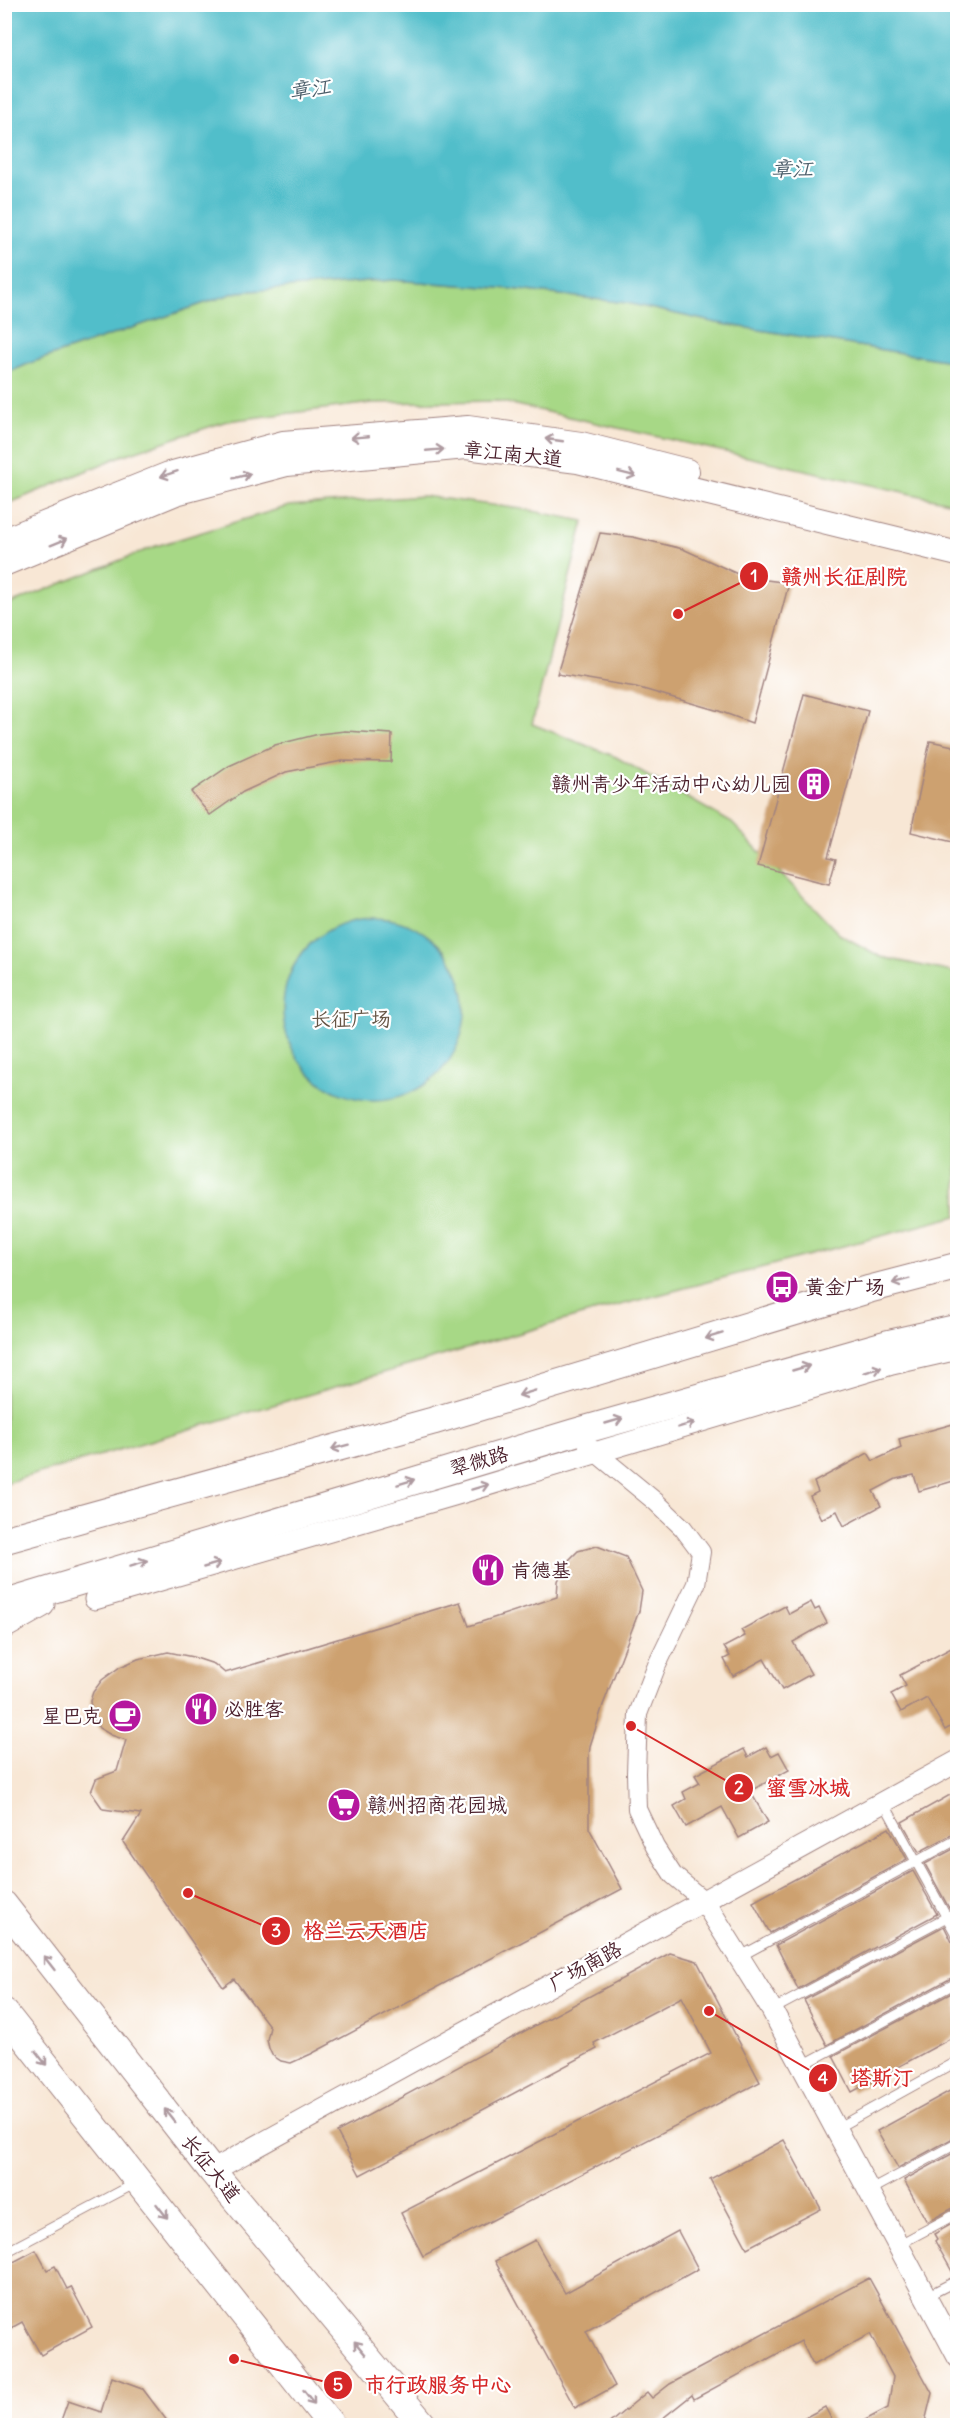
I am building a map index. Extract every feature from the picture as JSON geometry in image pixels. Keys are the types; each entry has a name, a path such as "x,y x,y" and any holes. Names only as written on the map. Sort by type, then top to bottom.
{"main road":[{"name":"章江南大道","path":"4,540 168,474 283,443 468,428 580,444 813,505 957,537"},
{"name":"章江南大道","path":"4,564 176,493 287,464 466,447 578,461 957,554"},
{"path":"4,1540 433,1421 870,1289 957,1266"},
{"name":"翠微路","path":"4,1604 89,1589 573,1433 886,1344 957,1328"},
{"path":"4,1527 58,1525"},
{"path":"4,1625 89,1589"},
{"name":"长征大道","path":"4,1905 212,2171 424,2426"},
{"path":"4,2012 332,2426"}],"street":[{"path":"89,1589 595,1453 892,1364 957,1349"},
{"path":"573,1433 656,1502 683,1528 700,1552 696,1584 657,1665 638,1714 636,1773 638,1809 655,1847 673,1875 704,1900 772,2010 956,2353"},
{"name":"广场南路","path":"212,2171 957,1761"}],"lane":[{"path":"884,1803 957,1938"},
{"path":"739,1957 957,1839"},
{"path":"772,2010 957,1911"},
{"path":"800,2066 957,1982"},
{"path":"835,2129 957,2061"},
{"path":"869,2191 957,2143"},
{"path":"4,2253 139,2182"},
{"path":"898,2245 957,2213"},
{"path":"925,2297 957,2280"}],"green space":[{"path":"394,280 511,289 627,303 717,323 957,362 957,504 498,401 372,403 227,421 121,456 5,505 5,374 30,363 237,292"},
{"name":"长征广场","path":"423,496 522,509 584,521 532,724 616,757 732,823 839,934 881,957 957,973 957,1216 579,1316 5,1483 5,606 156,546 289,506"}],"water":[{"name":"章江","path":"5,4 957,5 957,362 717,323 627,303 511,289 394,280 237,292 30,363 5,374"},
{"path":"374,918 409,925 425,933 438,945 450,958 458,974 465,1009 458,1044 450,1060 438,1073 425,1085 409,1093 374,1100 339,1093 323,1085 310,1073 298,1060 290,1044 283,1009 290,974 298,958 310,945 323,933 339,925"}],"building":[{"path":"600,533 633,537 683,549 744,577 789,583 752,723 636,687 557,674"},
{"name":"赣州青少年活动中心幼儿园","path":"804,694 868,711 828,857 836,859 829,884 758,866"},
{"path":"345,731 392,734 391,762 342,761 286,772 243,792 210,815 191,792 229,766 275,745 319,734"},
{"path":"930,741 953,746 957,752 957,843 911,832"},
{"path":"953,1424 957,1443 957,1459 952,1460 957,1480 919,1491 914,1475 896,1479 873,1491 881,1506 844,1526 837,1511 821,1519 810,1496 818,1492 814,1482 868,1453 873,1461 901,1448 899,1439"},
{"name":"赣州招商花园城","path":"597,1546 626,1557 642,1591 639,1611 603,1705 589,1756 589,1828 622,1889 311,2054 291,2063 281,2061 272,2055 269,2048 267,2040 270,2027 234,1979 223,1987 123,1842 141,1814 103,1809 91,1792 96,1779 117,1771 126,1740 99,1728 92,1715 90,1701 93,1692 102,1680 120,1667 138,1659 168,1652 214,1664 225,1673 460,1602 469,1626 557,1597 558,1581 566,1563 578,1551"},
{"path":"811,1602 815,1610 819,1608 827,1623 793,1642 811,1674 782,1690 764,1659 733,1676 724,1659 730,1656 724,1647 745,1636 741,1630 785,1606 789,1614"},
{"path":"957,1645 957,1723 945,1730 927,1698 901,1712 891,1694 906,1686 900,1675"},
{"path":"766,1747 771,1756 779,1752 789,1770 750,1791 768,1822 739,1838 722,1807 686,1827 674,1806 686,1799 683,1792 700,1783 695,1775 744,1749 748,1757"},
{"path":"957,1791 957,1832 919,1852 902,1822"},
{"path":"889,1828 907,1859 770,1933 753,1902"},
{"path":"957,1847 957,1904 949,1908 925,1864"},
{"path":"913,1871 937,1914 798,1989 776,1945"},
{"path":"944,1926 952,1942 957,1945 957,1975 827,2045 804,2000"},
{"path":"670,1953 697,1961 760,2082 423,2256 401,2213 711,2053 682,1997 594,2043 597,2049 360,2175 337,2132"},
{"path":"957,1990 957,2035 852,2092 833,2056"},
{"path":"957,2087 957,2136 898,2168 877,2131"},
{"path":"784,2140 821,2209 747,2248 710,2179"},
{"path":"957,2151 957,2206 927,2222 904,2180"},
{"path":"957,2221 957,2273 954,2275 935,2241 937,2239 934,2234"},
{"path":"678,2231 698,2269 586,2331 615,2386 575,2408 495,2261 535,2240 565,2293"},
{"path":"36,2250 47,2270 55,2266 67,2289 71,2287 92,2327 41,2355 22,2322 4,2332 4,2267"},
{"path":"869,2278 932,2393 925,2422 918,2426 854,2426 888,2408 893,2377 870,2334 813,2365 801,2341 694,2399 692,2395 653,2426 606,2426 647,2392 652,2398 670,2384"},
{"path":"112,2377 142,2388 171,2426 59,2426 68,2401 101,2412"},
{"path":"825,2407 835,2426 789,2426"}],"place":[{"name":"赣州长征剧院","path":"678,614"},
{"name":"赣州青少年活动中心幼儿园","path":"814,784"},
{"name":"黄金广场","path":"782,1287"},
{"name":"肯德基","path":"488,1570"},
{"name":"必胜客","path":"201,1709"},
{"name":"星巴克","path":"125,1716"},
{"name":"蜜雪冰城","path":"631,1726"},
{"name":"赣州招商花园城","path":"344,1805"},
{"name":"格兰云天酒店","path":"188,1893"},
{"name":"塔斯汀","path":"709,2011"},
{"name":"市行政服务中心","path":"234,2359"}]}
